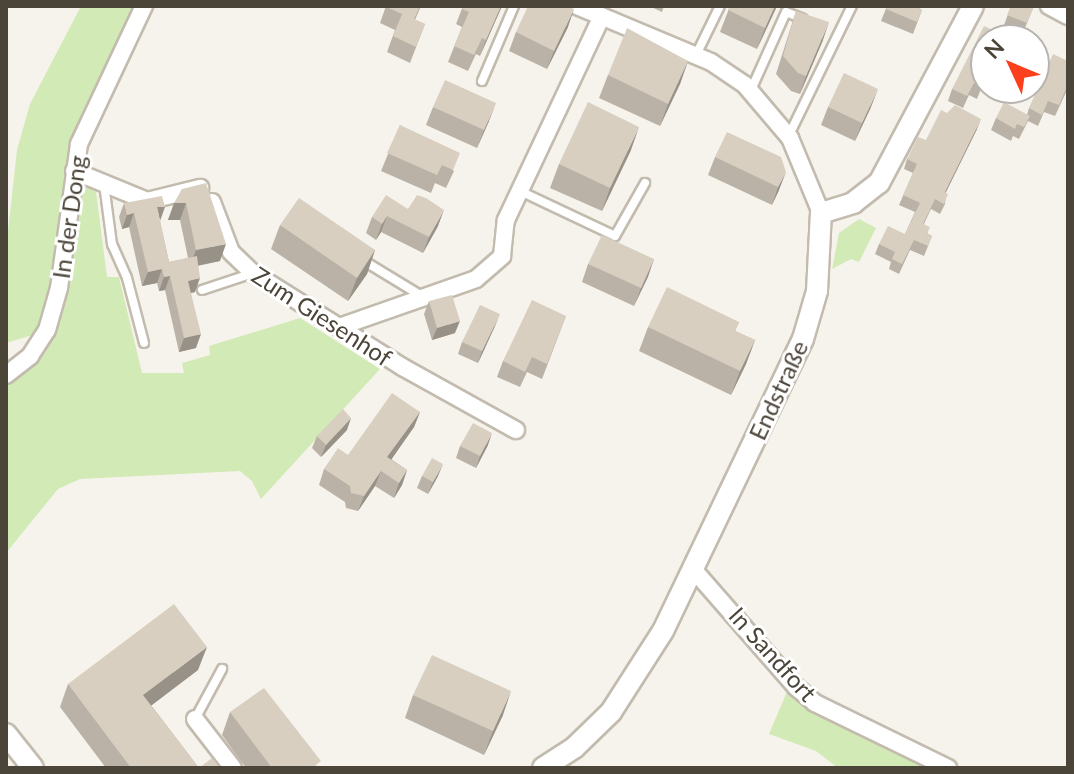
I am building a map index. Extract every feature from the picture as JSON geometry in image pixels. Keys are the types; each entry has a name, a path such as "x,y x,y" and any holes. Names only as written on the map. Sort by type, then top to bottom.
{"street":[{"name":"In der Dong","path":"6,375 20,367 40,343 55,305 79,144 144,6"},
{"path":"577,6 695,56 751,90 789,135 821,213 853,203 879,183 971,7"},
{"path":"1049,6 1068,16"},
{"path":"339,327 476,279 502,256 506,220 602,16"},
{"name":"Zum Giesenhof","path":"74,171 147,201 207,187 231,252 253,273 404,368 516,430"},
{"name":"Endstraße","path":"543,768 574,748 611,712 663,631 803,339 817,291 821,213"},
{"name":"In Sandfort","path":"693,569 796,687 815,703 948,768"},
{"path":"195,719 233,768"},
{"path":"6,734 33,768"}],"lane":[{"path":"482,81 514,6"},
{"path":"695,56 720,6"},
{"path":"789,135 852,6"},
{"path":"751,90 788,9 812,23"},
{"path":"825,29 838,34"},
{"path":"103,183 112,244 127,278 144,343"},
{"path":"520,191 615,236 645,183"},
{"path":"351,252 402,287 425,297"},
{"path":"202,290 253,273"},
{"path":"195,719 222,669"}],"green space":[{"path":"81,6 134,6 72,141 45,316 36,334 6,343 6,249 17,150 30,104"},
{"path":"80,184 96,192 107,277 119,277 142,373 184,373 182,363 210,355 209,346 300,318 380,369 261,499 252,481 240,471 80,479 58,489 6,553 6,382 41,353 52,334"},
{"path":"859,219 876,228 859,262 851,259 832,269 839,233"},
{"path":"789,687 939,768 838,768 816,751 769,734"}],"building":[{"path":"386,6 420,6 414,19 425,24 416,47 393,36 402,14"},
{"path":"463,6 501,6 486,40 482,38 474,55 454,46 469,12 462,9"},
{"path":"528,6 568,6 574,9 554,51 516,32"},
{"path":"730,6 775,6 765,28 728,10"},
{"path":"887,6 919,6 922,10 917,22 886,9"},
{"path":"1011,6 1034,6 1027,23 1007,15"},
{"path":"796,11 829,22 806,76 798,73 783,56"},
{"path":"627,28 688,61 668,104 608,75"},
{"path":"970,54 970,90 967,96 952,89"},
{"path":"1053,54 1068,61 1068,84 1059,105 1050,102 1050,61"},
{"path":"844,73 878,89 862,123 828,107"},
{"path":"445,80 496,103 484,130 433,107"},
{"path":"588,102 639,127 610,188 559,164"},
{"path":"1003,104 1030,116 1024,127 1017,124 1015,129 996,118"},
{"path":"1031,104 1047,104 1042,115 1029,108"},
{"path":"955,105 981,119 945,192 948,194 944,204 935,199 923,224 930,227 927,234 932,236 928,246 914,240 902,264 892,259 895,252 879,244 888,226 905,234 920,203 903,195 917,164 907,159 918,137 926,140 941,110 947,113"},
{"path":"400,125 460,153 453,170 442,165 437,175 387,153"},
{"path":"727,132 781,157 786,172 778,187 715,157"},
{"path":"206,183 226,244 196,250 186,203 174,203 182,189"},
{"path":"386,195 408,209 417,195 444,210 429,237 387,216 382,224 372,217"},
{"path":"162,196 165,207 157,207 169,262 197,256 200,278 188,281 201,334 184,338 170,276 164,277 162,269 148,272 134,213 127,215 124,203"},
{"path":"299,198 375,250 357,278 280,225"},
{"path":"602,235 654,259 641,288 588,264"},
{"path":"667,287 739,322 735,331 755,340 740,371 648,327"},
{"path":"452,295 460,321 437,328 429,301"},
{"path":"532,300 566,316 547,364 532,357 525,372 503,361"},
{"path":"480,305 500,314 482,351 462,342"},
{"path":"392,393 420,412 387,457 407,470 399,483 381,471 364,496 351,493 350,486 324,469 338,448 348,455"},
{"path":"343,409 351,418 326,445 317,436"},
{"path":"473,423 492,433 480,456 460,446"},
{"path":"432,458 443,464 433,482 422,476"},
{"path":"174,604 207,647 143,695 199,768 131,768 68,684"},
{"path":"432,655 511,691 493,731 413,695"},
{"path":"264,688 321,761 312,768 272,768 230,712"},
{"path":"212,758 220,768 199,768"}]}
